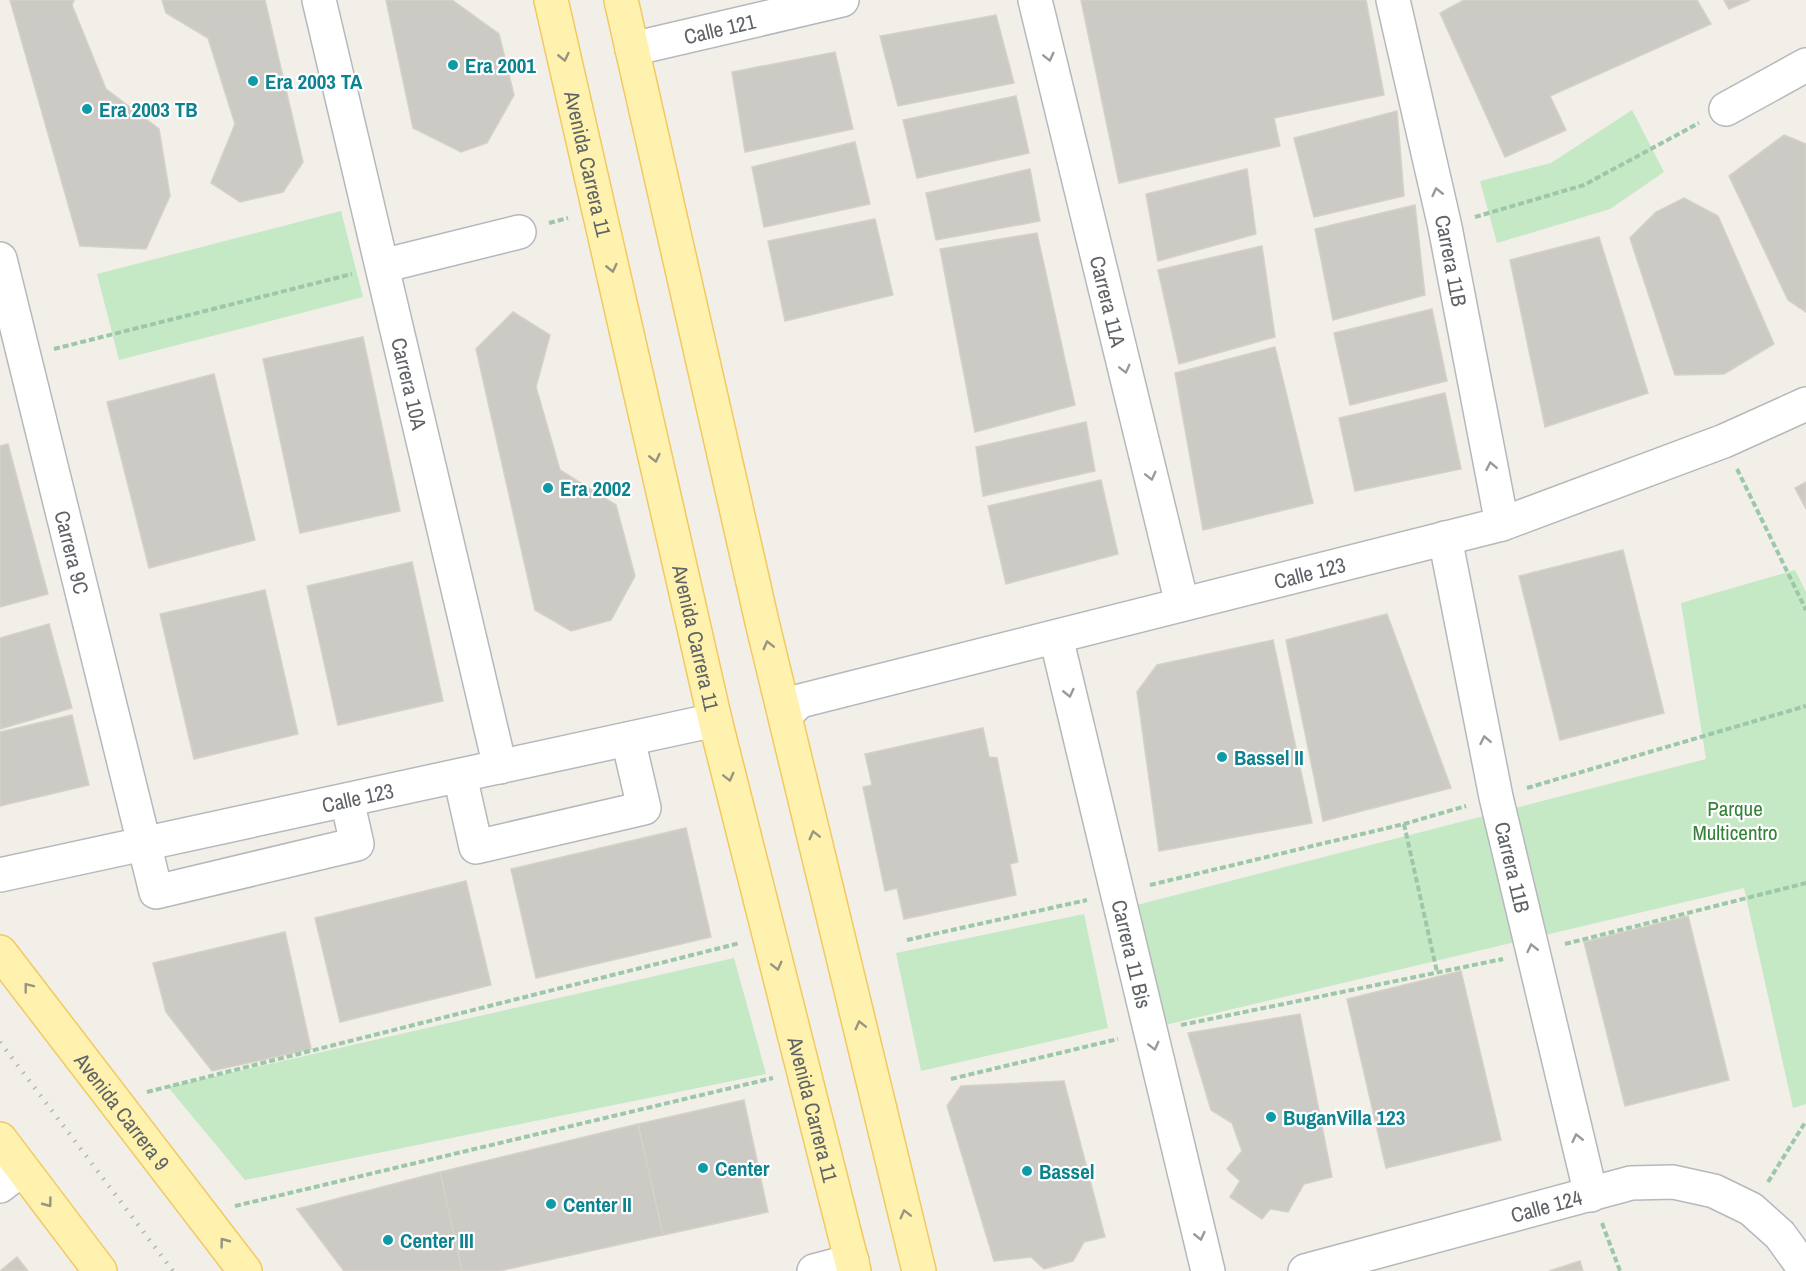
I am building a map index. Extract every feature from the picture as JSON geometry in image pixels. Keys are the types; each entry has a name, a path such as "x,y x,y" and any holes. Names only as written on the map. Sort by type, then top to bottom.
{"main road":[{"name":"Avenida Carrera 11","path":"551,0 715,720 853,1266"},
{"path":"621,0 788,702 919,1271"},
{"name":"Avenida Carrera 9","path":"0,952 245,1271"},
{"path":"0,1139 11,1177 100,1271"}],"street":[{"name":"Carrera 10A","path":"319,0 500,767"},
{"name":"Calle 121","path":"632,49 842,0"},
{"name":"Carrera 11A","path":"1035,0 1182,604"},
{"name":"Carrera 11B","path":"1393,0 1444,226 1502,524"},
{"path":"1726,109 1806,66"},
{"path":"382,266 519,232"},
{"name":"Carrera 9C","path":"0,259 156,892 357,844 347,800"},
{"name":"Calle 123","path":"788,702 1502,524 1724,441 1806,404"},
{"name":"Carrera 11B","path":"1445,538 1496,797 1591,1195"},
{"name":"Carrera 11 Bis","path":"1056,636 1208,1271"},
{"name":"Calle 123","path":"0,875 715,720"},
{"path":"460,776 476,847 644,808 628,739"},
{"name":"Calle 124","path":"1305,1271 1631,1183 1673,1182 1714,1191 1751,1209 1780,1235 1806,1271"},
{"path":"814,1271 853,1266"}],"path":[{"path":"1444,226 1584,185 1726,109"},
{"path":"519,232 599,210"},
{"path":"24,357 382,266"},
{"path":"1724,441 1806,610"},
{"path":"907,940 1118,893 1404,824 1806,706"},
{"path":"1404,824 1437,972"},
{"path":"951,1079 1150,1031 1533,953 1806,883"},
{"path":"114,1100 770,937"},
{"path":"202,1214 804,1072"},
{"path":"1751,1209 1806,1121"},
{"path":"1591,1195 1620,1271"}],"green space":[{"path":"1632,110 1664,172 1610,209 1497,243 1480,181 1551,163"},
{"path":"341,211 363,297 119,360 97,274"},
{"name":"Parque Multicentro","path":"1795,570 1806,592 1806,1104 1793,1108 1744,888 1161,1026 1133,906 1706,759 1681,603"},
{"path":"1084,914 1108,1028 921,1071 896,953"},
{"path":"734,958 766,1074 245,1180 168,1087"}],"building":[{"name":"Era 2003 TB","path":"10,0 74,0 72,5 106,89 159,129 170,196 146,249 80,246"},
{"name":"Era 2003 TA","path":"162,0 265,0 303,162 283,192 240,202 211,183 235,124 208,38 166,13"},
{"name":"Era 2001","path":"386,0 452,0 499,34 514,95 487,143 461,152 413,128"},
{"path":"1081,0 1366,0 1384,95 1274,118 1280,146 1119,183"},
{"path":"1464,0 1697,0 1711,24 1550,96 1566,130 1505,157 1440,13"},
{"path":"1724,0 1750,0 1729,9"},
{"path":"996,15 1014,83 898,106 880,36"},
{"path":"835,52 853,129 745,152 732,72"},
{"path":"1016,96 1029,153 917,178 903,120"},
{"path":"1397,111 1404,196 1314,217 1294,138"},
{"path":"1784,135 1806,144 1806,312 1788,300 1729,176"},
{"path":"855,142 870,204 764,227 752,167"},
{"path":"1030,169 1040,221 936,240 926,193"},
{"path":"1247,169 1256,234 1158,261 1146,194"},
{"path":"1684,198 1718,216 1774,344 1724,374 1675,375 1630,238 1656,212"},
{"path":"1415,205 1425,295 1333,320 1315,229"},
{"path":"875,219 893,295 785,321 768,241"},
{"path":"1037,233 1075,405 975,432 940,249"},
{"path":"1599,237 1648,393 1545,427 1510,260"},
{"path":"1262,246 1275,337 1179,364 1158,270"},
{"path":"1432,309 1447,381 1350,405 1334,333"},
{"name":"Era 2002","path":"513,312 550,335 536,387 560,470 616,505 635,576 611,620 571,631 535,610 476,349"},
{"path":"363,337 400,511 300,533 263,359"},
{"path":"1275,347 1313,503 1203,530 1175,373"},
{"path":"214,374 255,540 149,568 107,402"},
{"path":"1445,393 1461,469 1355,491 1339,418"},
{"path":"1086,422 1095,471 983,496 976,447"},
{"path":"8,444 48,594 0,607 0,446"},
{"path":"1101,480 1118,554 1006,584 988,506"},
{"path":"1806,482 1806,509 1795,488"},
{"path":"1623,550 1664,713 1560,740 1519,576"},
{"path":"412,562 443,701 338,725 307,586"},
{"path":"265,590 298,734 194,759 160,614"},
{"path":"1387,614 1451,788 1323,821 1286,640"},
{"path":"49,624 72,708 0,729 0,638"},
{"name":"Bassel II","path":"1273,640 1312,823 1159,851 1137,692 1157,665"},
{"path":"72,715 89,785 0,806 0,732"},
{"path":"983,728 989,757 997,758 1018,862 1010,864 1016,895 904,919 897,888 885,891 863,787 872,785 865,754"},
{"path":"686,828 711,937 536,978 511,869"},
{"path":"466,881 491,985 340,1022 315,918"},
{"path":"1688,916 1729,1080 1625,1106 1584,942"},
{"path":"285,932 311,1049 212,1071 166,1012 153,963"},
{"path":"1461,971 1501,1140 1386,1168 1347,999"},
{"name":"BuganVilla 123","path":"1300,1014 1332,1177 1304,1184 1288,1212 1270,1209 1262,1219 1230,1197 1240,1181 1227,1169 1242,1151 1232,1123 1211,1110 1188,1033"},
{"name":"Bassel","path":"1064,1081 1105,1237 1084,1242 1073,1261 1044,1269 1031,1257 994,1261 947,1106 961,1086"},
{"name":"Center","path":"744,1100 768,1212 663,1235 638,1124"},
{"name":"Center II","path":"638,1124 663,1235 499,1271 462,1271 440,1172"},
{"name":"Center III","path":"440,1172 462,1271 344,1271 297,1209"},
{"path":"17,1257 28,1271 0,1271"},
{"path":"1580,1261 1583,1271 1549,1271"}],"railway":[{"path":"0,1042 173,1271"}],"place":[{"name":"Era 2001","path":"453,65"},
{"name":"Era 2003 TA","path":"253,81"},
{"name":"Era 2003 TB","path":"87,109"},
{"name":"Era 2002","path":"548,488"},
{"name":"Bassel II","path":"1222,757"},
{"name":"BuganVilla 123","path":"1271,1117"},
{"name":"Center","path":"703,1168"},
{"name":"Bassel","path":"1027,1171"},
{"name":"Center II","path":"551,1204"},
{"name":"Center III","path":"388,1240"}]}
